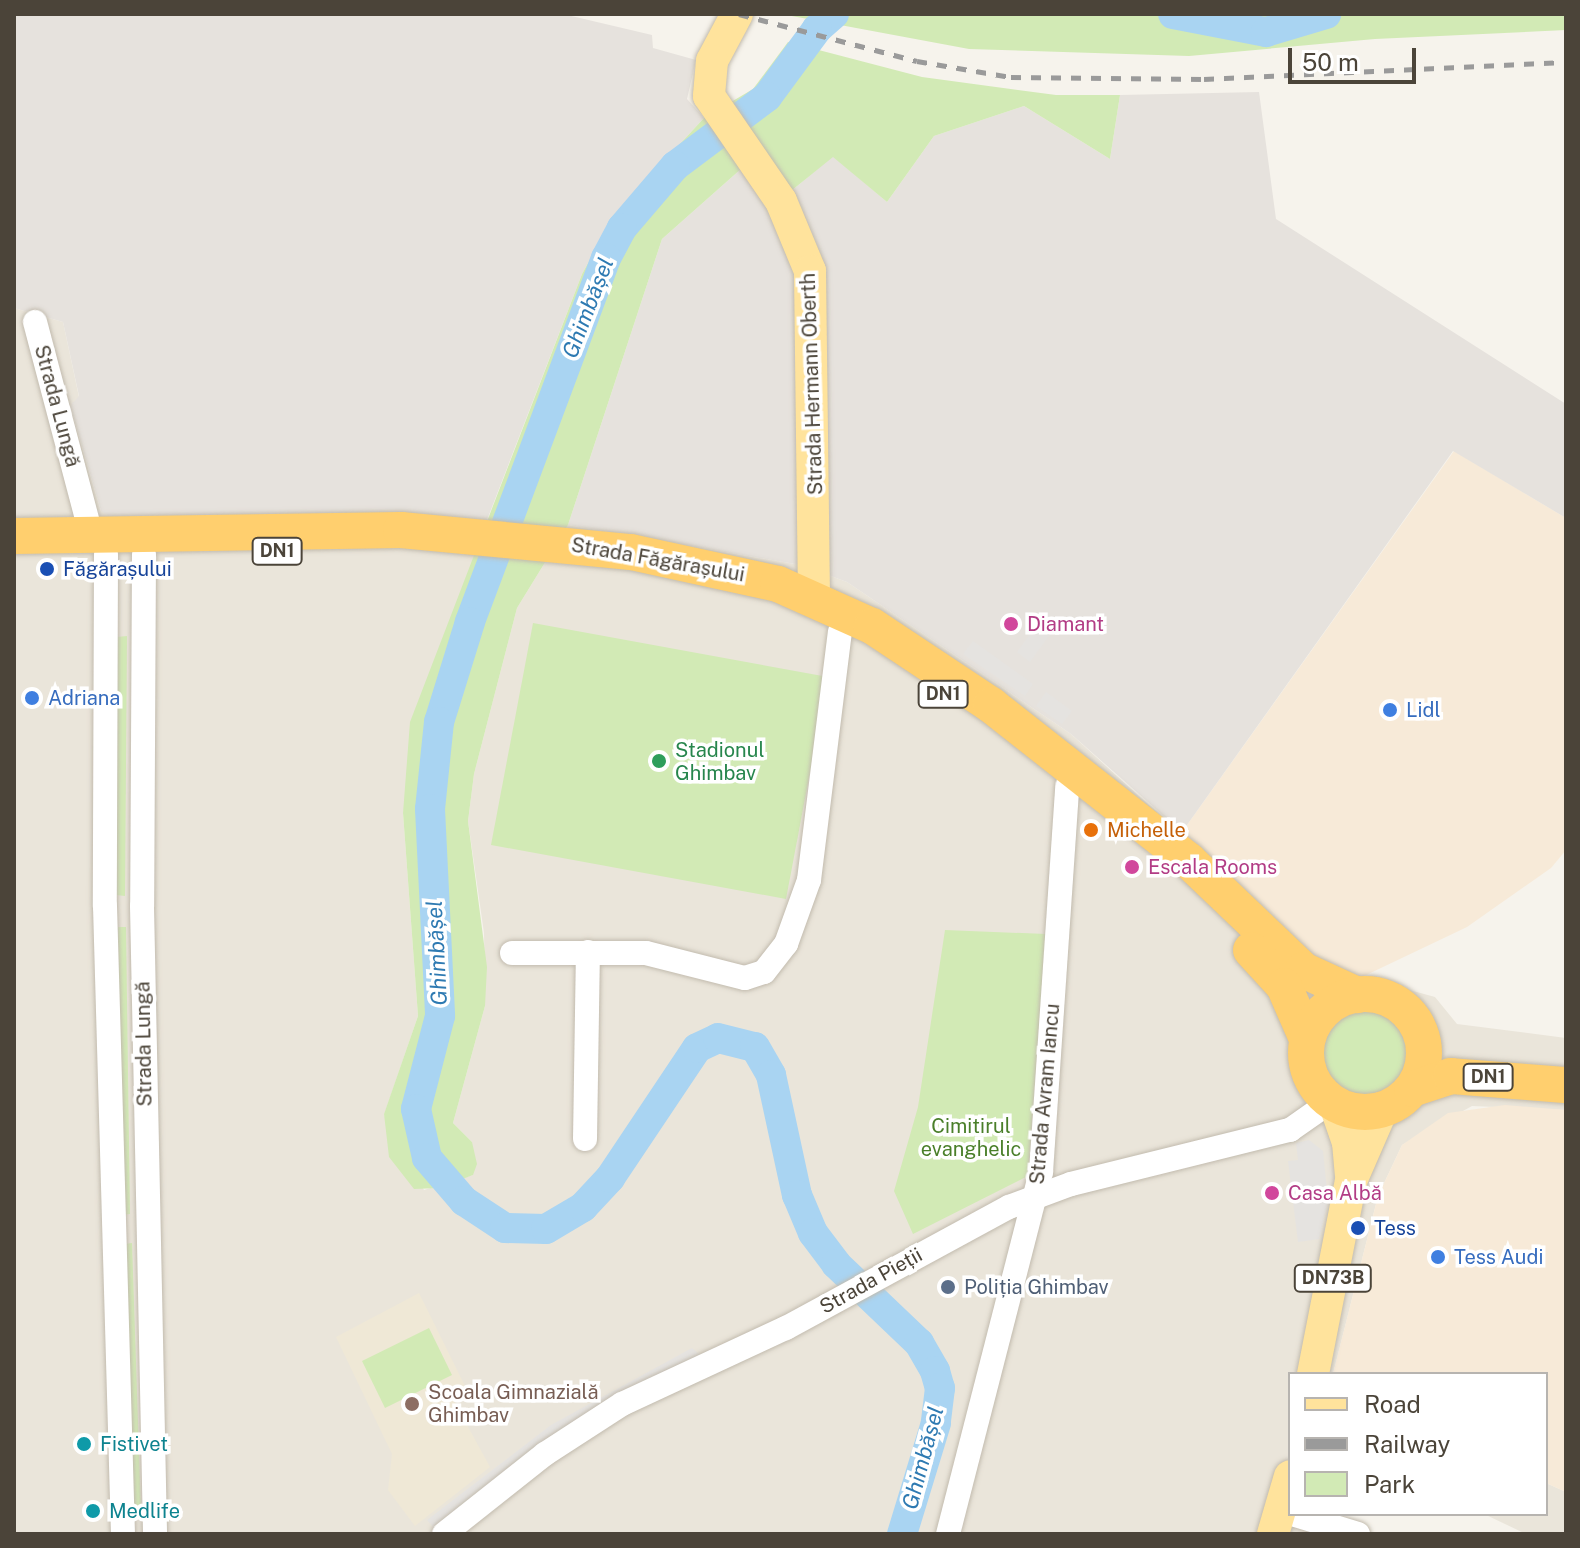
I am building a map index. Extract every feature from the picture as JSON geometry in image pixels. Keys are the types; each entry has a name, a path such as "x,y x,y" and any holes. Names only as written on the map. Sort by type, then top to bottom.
{"highway":[{"name":"Strada Făgărașului","path":"14,556 99,546 334,530 568,553 688,561 814,598 872,626 991,705 1188,860 1303,970 1357,995 1389,999 1419,1029"},
{"name":"Strada Făgărașului","path":"14,536 144,555 448,542"},
{"name":"Strada Făgărașului","path":"568,553 737,592 840,632 934,688 1067,786 1234,931 1284,986 1307,1039 1311,1078 1332,1103"},
{"path":"1307,1039 1325,1009 1357,995"},
{"path":"1412,1089 1424,1060 1419,1029"},
{"name":"DN1","path":"1419,1029 1444,1050 1566,1070"},
{"name":"DN1","path":"1382,1110 1412,1089 1451,1076 1566,1085"},
{"path":"1332,1103 1353,1112 1382,1110"}],"main road":[{"name":"Strada Hermann Oberth","path":"737,14 708,74 714,107 793,223 810,271 814,598"},
{"name":"DN73B","path":"1332,1103 1348,1142 1351,1181"},
{"name":"DN73B","path":"1313,1372 1351,1181 1382,1110"},
{"path":"1284,1518 1288,1490"}],"street":[{"name":"Strada Lungă","path":"35,322 99,546 111,1226 123,1534"},
{"name":"Strada Lungă","path":"144,555 142,906 155,1534"},
{"path":"512,953 646,953 745,978 764,972 775,961 799,913 809,880 840,632"},
{"name":"Strada Avram Iancu","path":"948,1534 1036,1195 1067,786"},
{"path":"105,906 142,906"},
{"path":"585,1139 588,952"},
{"name":"Strada Pieții","path":"444,1534 587,1425 832,1303 1036,1195 1279,1134 1303,1125 1332,1103"},
{"path":"111,1226 147,1225"},
{"path":"1341,1516 1364,1534"},
{"path":"1284,1518 1358,1534"}],"shaded area":[{"path":"14,14 563,14 652,35 653,48 696,60 687,99 704,118 615,214 582,274 487,520 115,519 101,511 70,406 79,396 63,322 14,308"},
{"path":"1259,92 1276,219 1566,404 1566,518 1453,451 1182,832 1071,734 847,582 801,565 568,525 662,239 741,169 771,208 833,156 887,202 934,136 1024,106 1110,159 1120,95"},
{"path":"14,308 63,322 79,397 70,407 101,511 487,520 403,813 418,1016 384,1115 424,1190 473,1175 472,1142 453,1123 485,1006 484,933 468,821 474,774 517,608 568,525 801,565 847,582 1071,734 1326,967 1435,997 1457,1024 1566,1038 1566,1110 1472,1106 1402,1145 1378,1196 1334,1372 1288,1372 1288,1516 1342,1534 14,1534"},
{"path":"1454,451 1566,518 1566,850 1551,868 1467,927 1362,977 1326,967 1182,832"},
{"path":"1045,613 1059,622 1030,662 1017,652"},
{"path":"973,641 1033,684 1025,696 963,654"},
{"path":"1046,692 1072,711 1062,724 1036,706"},
{"path":"1505,1105 1566,1110 1566,1492 1548,1484 1548,1372 1334,1372 1378,1196 1402,1145 1448,1113"},
{"path":"1309,1140 1323,1151 1328,1201 1319,1239 1298,1242 1288,1161 1298,1160 1296,1143"},
{"name":"Scoala Gimnazială Ghimbav","path":"419,1293 465,1386 450,1394 490,1467 415,1526 388,1490 392,1454 336,1337"},
{"path":"692,1348 706,1360 438,1533 427,1520 551,1425"},
{"path":"1548,1484 1566,1492 1566,1534 1526,1534 1488,1516 1548,1516"}],"green space":[{"path":"781,14 1566,14 1566,30 1375,39 1189,56 969,49"},
{"path":"788,42 922,77 1056,95 1120,95 1110,159 1024,106 934,136 887,202 833,157 770,208 741,169 662,239 568,525 517,608 474,774 468,821 487,967 485,1006 453,1123 472,1142 477,1164 473,1175 439,1188 414,1189 389,1157 384,1114 418,1016 403,813 410,722 582,274 615,214 704,118 753,89"},
{"name":"Stadionul Ghimbav","path":"533,623 828,677 786,899 491,845"},
{"path":"127,636 125,896 116,895 117,637"},
{"path":"118,927 126,927 130,1214 122,1215"},
{"name":"Cimitirul evanghelic","path":"945,930 1046,934 1028,1176 913,1234 894,1191 918,1107"},
{"path":"1365,1006 1383,1010 1398,1020 1408,1035 1412,1053 1408,1071 1398,1086 1383,1096 1365,1100 1347,1096 1332,1086 1322,1071 1318,1053 1322,1035 1332,1020 1347,1010"},
{"path":"132,1243 141,1510 131,1510 124,1244"},
{"path":"429,1328 452,1375 385,1408 362,1361"}],"waterway":[{"name":"Ghimbășel","path":"834,14 817,29 767,97 675,166 622,228 606,258 470,622 439,722 430,809 440,1016 416,1109 427,1158 464,1201 505,1228 546,1229 583,1207 610,1178 697,1048 718,1038 755,1047 771,1075 797,1195 813,1233 836,1264 919,1343 935,1371 940,1388 936,1423 902,1534"},
{"name":"Ghimbășel","path":"1173,14 1266,32 1326,14"}],"railway":[{"path":"739,14 917,61 1011,77 1204,79 1566,62"}],"place":[{"name":"Făgărașului","path":"47,569"},
{"name":"Diamant","path":"1011,624"},
{"name":"Adriana","path":"32,698"},
{"name":"Lidl","path":"1390,710"},
{"name":"Stadionul Ghimbav","path":"659,761"},
{"name":"Michelle","path":"1091,830"},
{"name":"Escala Rooms","path":"1132,867"},
{"name":"Casa Albă","path":"1272,1193"},
{"name":"Tess","path":"1358,1228"},
{"name":"Tess Audi","path":"1438,1257"},
{"name":"Poliția Ghimbav","path":"948,1287"},
{"name":"Scoala Gimnazială Ghimbav","path":"412,1404"},
{"name":"Fistivet","path":"84,1444"},
{"name":"Medlife","path":"93,1511"}]}
